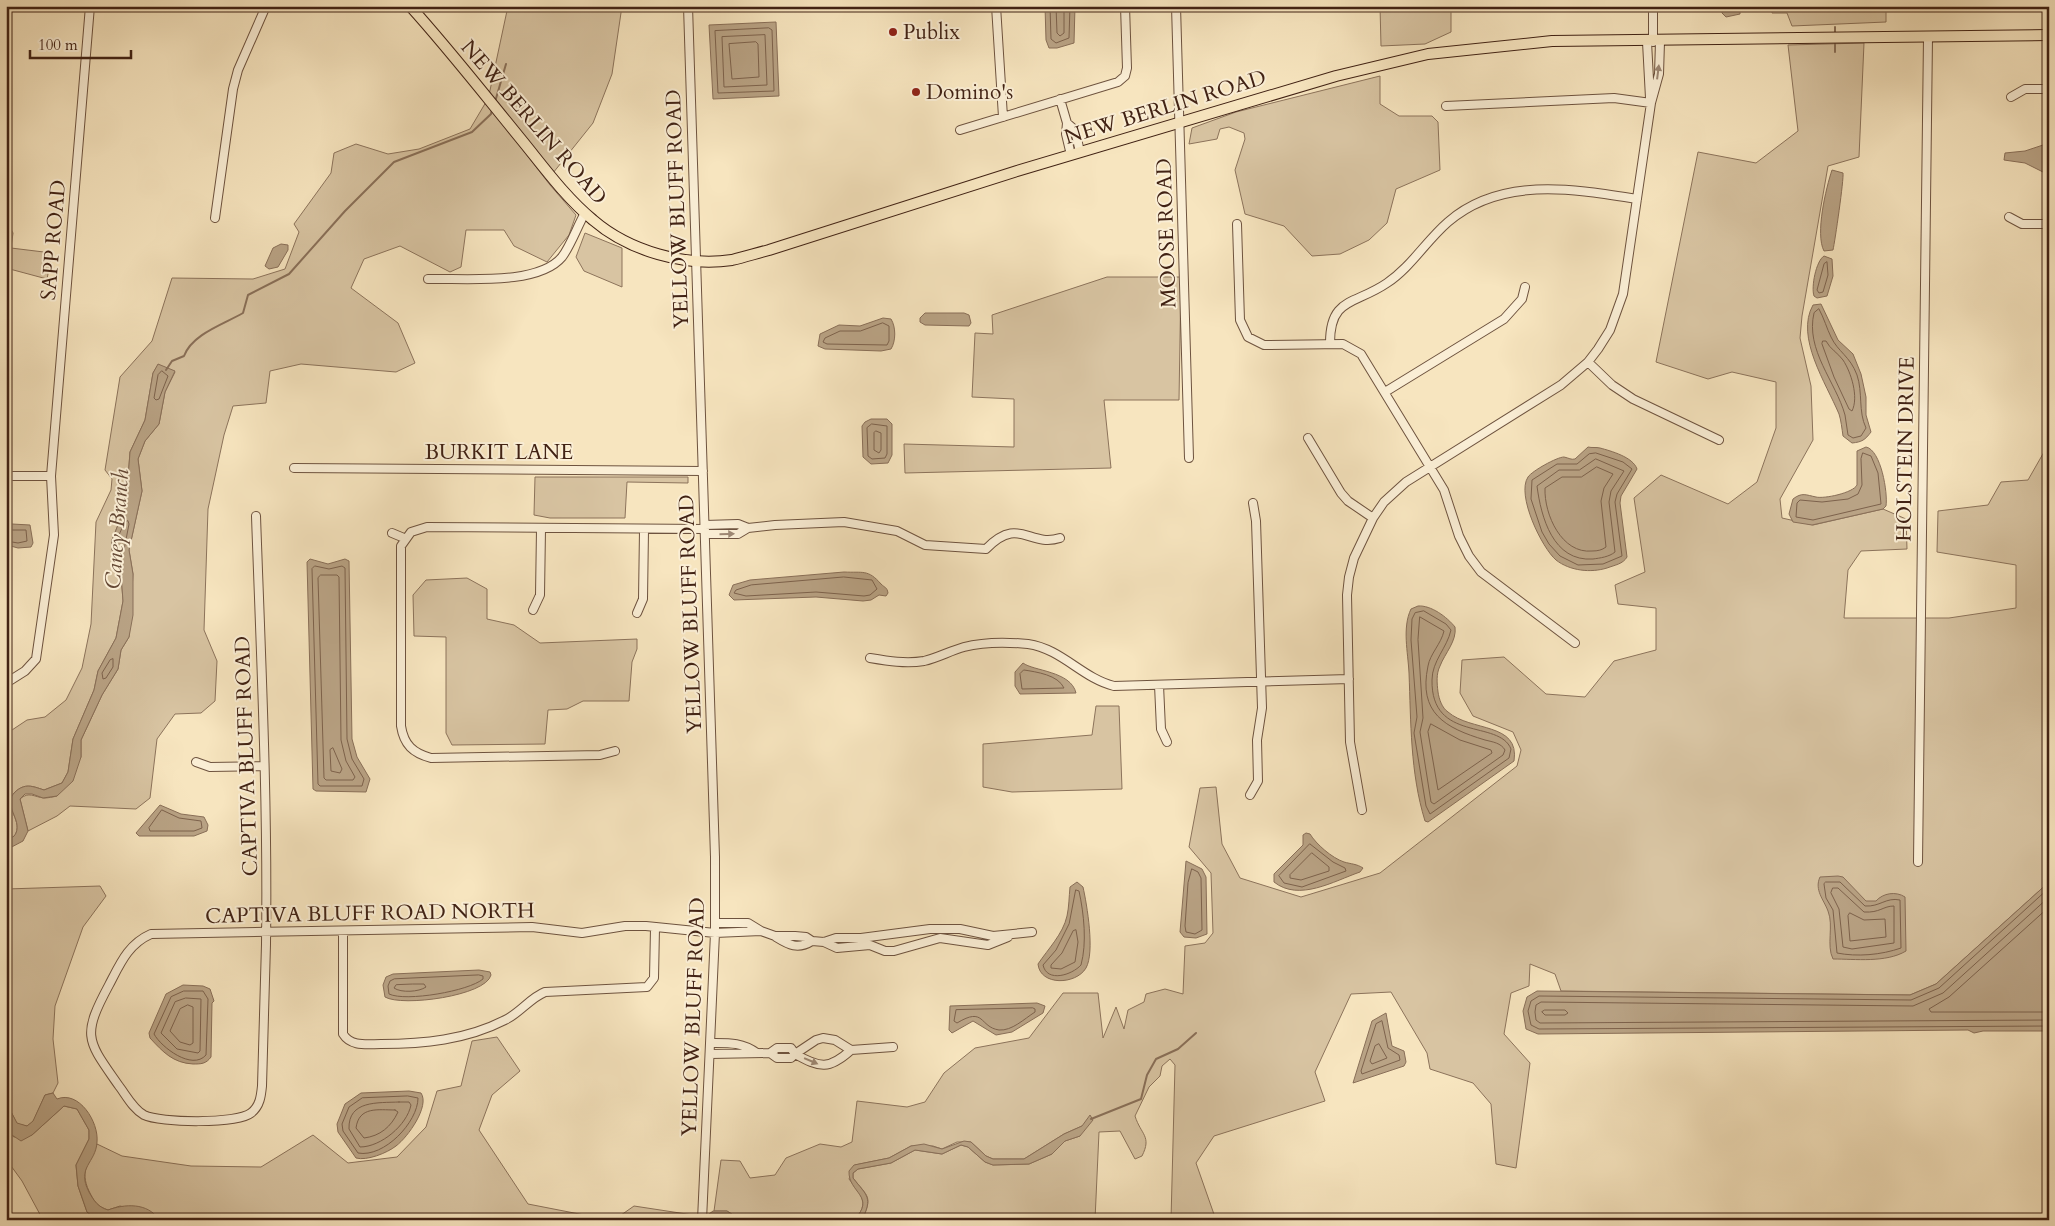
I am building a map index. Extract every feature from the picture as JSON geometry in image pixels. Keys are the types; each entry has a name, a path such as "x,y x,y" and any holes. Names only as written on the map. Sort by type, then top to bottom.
{"main road":[{"name":"NEW BERLIN ROAD","path":"410,6 564,192 584,213 608,231 638,247 665,256 696,260 732,260 769,250 1180,122 1345,73 1428,54 1552,42 2049,35"}],"street":[{"name":"SAPP ROAD","path":"6,683 25,671 36,659 54,535 51,476 90,6"},
{"path":"215,218 233,89 238,70 266,6"},
{"name":"YELLOW BLUFF ROAD","path":"688,6 713,788 715,923 702,1220"},
{"path":"996,6 1003,117"},
{"path":"960,130 1118,82 1125,76 1127,68 1125,6"},
{"name":"MOOSE ROAD","path":"1176,6 1189,458"},
{"path":"1362,810 1350,742 1348,679 1347,596 1354,558 1373,518 1384,502 1406,482 1430,465 1561,385 1588,362 1610,330 1619,307 1651,102 1652,6"},
{"name":"HOLSTEIN DRIVE","path":"1918,862 1928,37"},
{"path":"1651,102 1659,74 1653,42"},
{"path":"2011,97 2025,89 2049,89"},
{"path":"1446,106 1614,98 1651,102"},
{"path":"1060,99 1067,123 1066,134 1076,153"},
{"path":"1330,343 1330,326 1333,316 1340,308 1386,284 1400,273 1450,220 1486,200 1523,190 1558,188 1637,199"},
{"path":"428,279 520,277 537,273 562,257 584,213"},
{"path":"2009,217 2022,224 2049,224"},
{"path":"1237,224 1240,320 1248,337 1264,345 1343,344 1361,354 1444,490 1459,536 1469,556 1481,572 1575,643"},
{"path":"1385,392 1504,319 1522,298 1525,287"},
{"path":"1588,362 1612,384 1633,399 1719,440"},
{"path":"1308,438 1340,493 1348,501 1373,518"},
{"name":"BURKIT LANE","path":"294,468 703,471"},
{"path":"6,476 51,476"},
{"path":"1250,795 1258,781 1257,740 1262,714 1256,521 1253,503"},
{"name":"CAPTIVA BLUFF ROAD","path":"252,1112 261,1099 262,1086 266,930 264,766 256,516"},
{"path":"615,751 600,755 431,758 411,749 406,743 401,726 400,553 404,538 418,528 427,527 644,530 705,529 738,524 748,528 844,522 897,531 925,545 970,549 986,549 998,537 1006,533 1017,533 1051,541 1060,538"},
{"path":"534,610 540,596 541,529"},
{"path":"637,613 643,599 644,530"},
{"path":"392,533 404,538"},
{"path":"870,658 893,662 924,661 977,644 1030,644 1059,654 1107,684 1120,686 1348,679"},
{"path":"1159,685 1161,729 1167,742"},
{"path":"196,762 210,767 264,766"},
{"path":"715,923 748,923 761,931 775,936 806,937 812,941 824,942 837,948 870,945 885,951 894,951 940,938 988,945 1010,936 1032,932"},
{"name":"CAPTIVA BLUFF ROAD NORTH","path":"252,1112 236,1119 162,1121 141,1114 94,1051 90,1039 94,1013 127,952 140,938 157,934 266,930 343,931 532,927 582,933 624,926 715,933 761,931"},
{"path":"343,931 343,1034 346,1040 356,1044 434,1042 485,1029 503,1021 545,992 647,987 654,978 655,928"},
{"path":"824,942 836,938 861,938 930,929 960,930 982,935 1010,936"},
{"path":"795,1054 816,1040 823,1038 835,1040 851,1050"},
{"path":"710,1043 737,1043 747,1046 757,1053"},
{"path":"737,1043 737,1054"},
{"path":"710,1054 770,1053 777,1048 791,1048 795,1054 810,1062 825,1065 833,1064 851,1050 893,1047"}],"shaded area":[{"path":"508,6 622,6 612,74 593,123 553,173 489,95"},
{"path":"1380,6 1451,6 1451,32 1425,44 1381,46"},
{"path":"1772,6 1886,6 1886,22 1792,26 1787,13 1772,13"},
{"path":"1864,43 1859,157 1828,166 1802,316 1800,338 1811,386 1813,440 1780,499 1782,518 1813,525 1883,509 1906,519 1907,549 1861,551 1848,570 1844,618 1949,618 2016,608 2016,565 1937,552 1938,511 1988,505 2001,482 2028,480 2044,452 2049,452 2049,882 1936,984 1910,995 1561,991 1555,974 1530,964 1529,986 1511,993 1504,1034 1530,1063 1516,1168 1496,1164 1491,1104 1473,1083 1430,1069 1427,1053 1391,992 1351,994 1315,1072 1325,1101 1214,1136 1196,1163 1216,1220 1171,1220 1175,1065 1170,1059 1162,1066 1160,1076 1149,1087 1135,1116 1146,1140 1142,1156 1135,1159 1120,1131 1099,1132 1095,1220 862,1220 868,1201 865,1193 853,1178 853,1173 858,1169 891,1163 915,1150 942,1154 961,1145 968,1147 985,1162 993,1165 1029,1164 1052,1154 1065,1141 1080,1136 1082,1126 1064,1134 1024,1159 993,1159 986,1156 971,1142 957,1142 942,1149 933,1146 911,1146 889,1158 855,1165 849,1179 860,1194 863,1204 862,1209 854,1220 741,1220 727,1211 714,1211 721,1160 740,1161 750,1178 775,1175 786,1158 820,1144 841,1147 852,1142 857,1101 907,1107 925,1102 944,1073 975,1048 1029,1038 1063,993 1098,993 1103,1038 1116,1007 1124,1029 1128,1010 1144,1002 1146,994 1165,989 1183,994 1185,946 1205,943 1213,933 1211,873 1189,847 1200,788 1216,787 1222,844 1240,878 1301,897 1380,873 1517,766 1521,750 1513,732 1473,716 1460,693 1462,660 1504,657 1546,694 1585,697 1614,661 1656,650 1656,608 1618,604 1615,585 1645,572 1634,498 1661,475 1728,504 1757,482 1776,428 1776,382 1732,372 1708,379 1656,362 1698,152 1756,163 1798,131 1788,45"},
{"path":"1380,76 1380,104 1399,116 1432,116 1438,122 1440,170 1396,189 1387,223 1369,240 1340,254 1312,256 1284,226 1245,214 1235,170 1245,139 1244,133 1229,127 1220,129 1217,139 1189,144 1192,128 1236,112"},
{"path":"486,102 550,185 576,215 569,235 547,262 514,246 504,230 466,230 461,267 450,272 400,246 364,259 351,288 398,323 415,363 396,372 301,364 270,371 266,403 233,406 224,435 208,509 204,630 217,661 215,701 201,713 175,714 157,739 150,798 136,809 70,806 57,816 28,831 20,799 26,795 44,798 57,796 81,757 81,740 102,695 118,669 121,650 129,637 133,574 129,550 142,491 138,459 145,441 159,424 165,392 175,372 158,365 153,373 145,420 130,452 126,505 112,540 112,550 120,561 123,601 116,638 98,671 94,690 73,739 68,772 62,783 44,790 25,786 15,792 12,797 11,807 17,828 14,836 6,839 6,734 27,720 45,717 66,700 82,668 91,624 96,522 111,490 112,479 105,470 120,377 152,341 172,278 253,279 285,269 299,232 294,224 331,173 334,153 356,144 388,154 419,149 470,129"},
{"path":"6,220 13,233 11,248 52,253 47,279 6,268"},
{"path":"585,233 622,248 622,287 584,271 576,257"},
{"path":"1107,277 1181,277 1179,400 1104,400 1111,468 905,473 904,444 1014,447 1014,399 972,397 975,333 993,334 992,315"},
{"path":"535,477 688,477 688,483 627,482 625,518 550,518 534,515"},
{"path":"467,578 487,589 487,619 514,625 540,643 637,639 637,649 632,662 629,701 583,701 567,709 548,710 545,744 452,745 446,733 446,637 414,636 413,595 426,580"},
{"path":"1096,706 1119,706 1122,789 1012,792 983,787 983,744 1092,735"},
{"path":"100,886 106,896 83,927 55,1006 53,1039 58,1083 53,1093 45,1095 33,1122 27,1126 17,1124 6,1102 6,889"},
{"path":"497,1037 520,1071 492,1095 479,1130 528,1204 610,1220 159,1220 156,1215 120,1206 108,1210 105,1209 96,1202 87,1187 85,1181 86,1169 97,1144 122,1156 191,1166 261,1167 313,1135 348,1163 397,1157 426,1127 437,1091 461,1086 472,1041"},
{"path":"64,1106 77,1109 89,1130 89,1139 76,1165 78,1186 87,1212 97,1220 43,1220 22,1181 6,1159 6,1131 14,1137 32,1135"},
{"path":"634,1206 693,1215 692,1220 614,1220"}],"water":[{"path":"1045,6 1075,6 1074,43 1057,48 1049,48 1046,40"},
{"path":"1721,6 1740,6 1740,14 1726,17 1722,13"},
{"path":"776,22 779,96 713,99 709,25"},
{"path":"2049,143 2049,175 2025,163 2004,160 2005,153 2025,151"},
{"path":"1832,170 1843,173 1842,186 1833,250 1824,251 1821,223 1824,199"},
{"path":"281,244 288,245 288,250 278,267 269,269 265,266 273,248"},
{"path":"1824,256 1832,259 1833,276 1827,296 1817,298 1813,292 1814,281 1819,263"},
{"path":"1821,304 1838,340 1853,354 1861,374 1866,397 1866,415 1871,432 1865,439 1858,442 1852,443 1843,436 1839,414 1814,360 1808,331 1808,318 1813,305"},
{"path":"925,313 964,313 969,315 971,323 969,326 925,325 920,322 920,318"},
{"path":"883,318 891,319 894,326 895,338 891,349 881,351 825,349 818,346 820,334 839,325 860,326"},
{"name":"Caney Branch","path":"158,364 175,371 165,392 159,424 145,441 138,459 142,491 129,550 133,574 133,615 129,637 121,650 118,669 102,695 81,740 81,757 73,781 57,796 43,798 32,794 25,794 20,799 28,831 23,841 6,850 6,839 14,836 17,828 11,807 12,797 15,792 25,786 44,790 62,783 68,772 73,739 94,690 98,671 116,638 123,601 120,561 112,550 112,540 126,505 130,452 145,420 153,373"},
{"path":"871,419 887,419 892,424 892,455 888,463 871,464 863,457 862,426"},
{"path":"1588,447 1600,448 1621,455 1631,461 1637,469 1621,496 1620,503 1627,557 1616,565 1601,570 1588,571 1568,567 1550,554 1532,521 1525,496 1525,485 1530,474 1539,468 1564,457 1575,459"},
{"path":"1866,447 1876,456 1879,464 1885,482 1886,506 1883,509 1812,525 1793,522 1789,514 1793,499 1799,495 1831,496 1850,491 1857,485 1857,451"},
{"path":"12,524 30,525 33,543 31,547 18,548 7,545 6,526"},
{"path":"310,559 328,564 345,559 349,561 352,739 357,757 370,779 366,792 316,791 313,789 307,562"},
{"path":"844,572 869,574 886,588 888,593 886,596 879,595 871,600 863,601 816,597 734,600 729,595 733,585 750,580"},
{"path":"1418,606 1428,607 1438,612 1455,627 1454,637 1437,675 1438,695 1444,708 1469,723 1492,729 1502,734 1509,740 1514,749 1514,761 1428,822 1425,821 1416,784 1406,640 1408,616 1411,609"},
{"path":"1023,663 1060,676 1073,686 1076,693 1020,694 1015,686 1015,672"},
{"path":"160,805 181,814 204,817 208,825 207,831 194,836 139,836 136,833"},
{"path":"1306,833 1310,834 1320,846 1334,857 1363,868 1360,872 1339,880 1305,890 1284,888 1274,882 1274,874 1303,845 1303,835"},
{"path":"1186,861 1202,869 1206,877 1207,934 1196,938 1184,937 1180,932"},
{"path":"1820,877 1843,877 1866,901 1876,901 1882,896 1890,894 1898,894 1905,897 1906,951 1880,959 1833,959 1830,948 1830,917 1820,895 1818,882"},
{"path":"1077,882 1083,887 1086,905 1090,940 1089,961 1086,968 1075,978 1059,981 1045,976 1040,971 1038,964 1055,941 1065,923 1068,913 1070,887"},
{"path":"2049,882 2049,1031 1983,1031 1974,1033 1968,1030 1538,1034 1526,1029 1523,1011 1527,997 1537,991 1910,995 1936,984"},
{"path":"479,970 490,972 491,975 486,982 475,989 460,994 442,998 408,1001 385,997 383,985 386,977 393,974"},
{"path":"183,985 203,986 210,989 214,1001 212,1003 211,1057 203,1063 193,1064 174,1059 150,1038 149,1033 166,994"},
{"path":"1037,1003 1045,1006 1043,1013 1012,1032 996,1035 973,1021 952,1033 949,1030 950,1006"},
{"path":"1386,1013 1392,1046 1404,1051 1406,1062 1404,1066 1353,1083 1372,1021"},
{"path":"409,1091 421,1093 423,1099 423,1106 412,1129 401,1142 388,1151 371,1157 356,1158 338,1132 337,1124 345,1104 361,1093"},
{"path":"53,1093 57,1099 65,1097 80,1103 91,1117 95,1126 97,1134 96,1149 85,1177 89,1192 95,1201 108,1210 121,1206 142,1207 149,1210 159,1220 137,1220 117,1215 108,1220 97,1220 87,1212 78,1186 76,1165 89,1139 89,1130 77,1109 64,1106 32,1135 21,1141 6,1131 6,1102 17,1123 27,1126 33,1121 45,1095"},
{"path":"1090,1115 1093,1120 1080,1136 1065,1141 1052,1154 1029,1164 993,1165 985,1162 968,1147 961,1145 942,1154 915,1150 891,1163 858,1169 853,1173 853,1178 865,1193 868,1201 862,1220 854,1220 863,1205 860,1195 850,1178 849,1171 854,1165 889,1158 911,1146 924,1144 942,1149 964,1141 971,1142 986,1156 993,1159 1024,1159 1064,1134 1082,1126"},
{"path":"713,1211 727,1211 741,1220 719,1217 716,1220 701,1220"}],"waterway":[{"path":"1835,27 1835,35"},
{"path":"1835,42 1835,52"},
{"name":"Caney Branch","path":"495,102 506,64"},
{"name":"Caney Branch","path":"166,370 172,361 184,356 188,348 201,336 243,313 248,295 289,274 345,211 394,162 472,132 491,114 492,109"},
{"path":"1091,1119 1141,1099 1147,1075 1156,1059 1178,1049 1196,1033"}],"place":[{"name":"Publix","path":"893,32"},
{"name":"Domino's","path":"916,92"}]}
